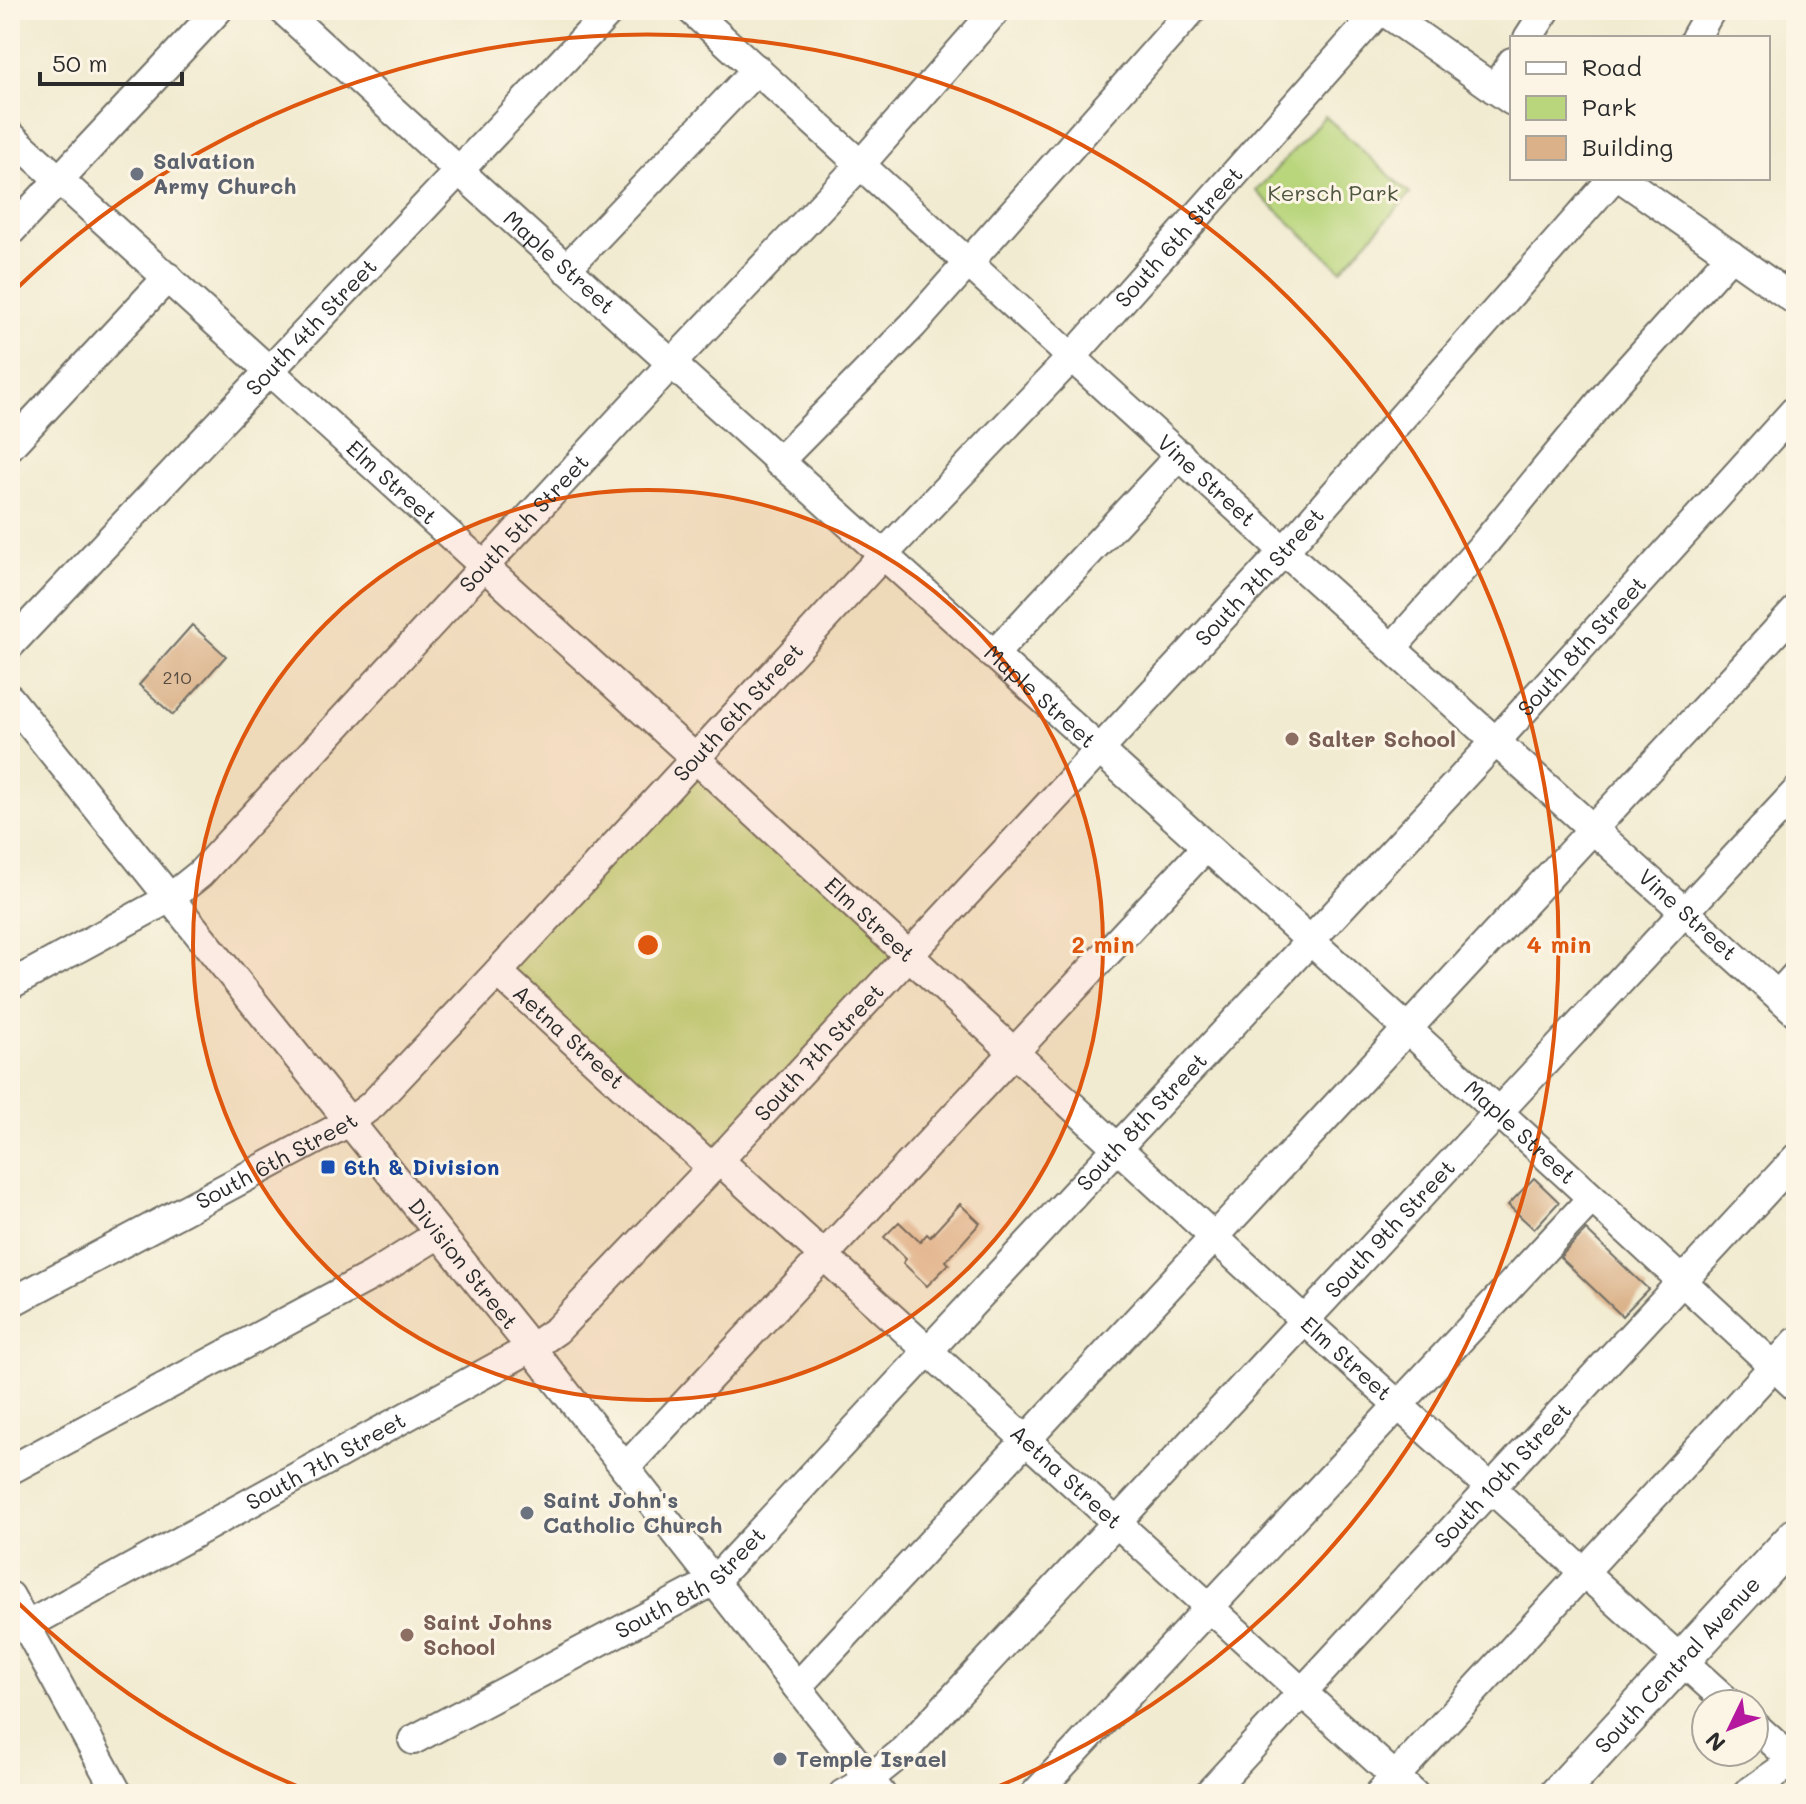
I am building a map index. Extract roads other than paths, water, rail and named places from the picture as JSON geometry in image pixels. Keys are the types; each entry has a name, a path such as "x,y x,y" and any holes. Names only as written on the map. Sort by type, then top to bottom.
{"main road":[{"name":"South Central Avenue","path":"1558,1794 1796,1536"}],"street":[{"path":"10,232 218,10"},
{"name":"Maple Street","path":"283,10 670,365 1310,940 1796,1387"},
{"name":"South 4th Street","path":"10,645 611,10"},
{"name":"Vine Street","path":"691,10 1594,831 1685,912 1790,994"},
{"name":"South 5th Street","path":"10,985 170,898 210,864 670,365 862,163 996,10"},
{"path":"778,462 970,262 1192,10"},
{"path":"1381,10 1503,95 1510,69"},
{"name":"South 6th Street","path":"10,1303 349,1122 388,1089 883,555 1072,357 1381,10"},
{"path":"1529,36 1546,10"},
{"path":"1696,36 1711,10"},
{"path":"566,269 757,69"},
{"name":"Elm Street","path":"10,135 695,758 1304,1320 1712,1688"},
{"name":"South 7th Street","path":"26,1626 531,1348 562,1325 1284,551 1611,180"},
{"path":"1624,180 1796,301"},
{"path":"1392,648 1485,543 1616,383 1731,255"},
{"path":"10,446 168,277"},
{"name":"South 8th Street","path":"413,1740 714,1581 1497,740 1796,409"},
{"path":"993,655 1180,455"},
{"path":"797,1687 1025,1438 1409,1031 1796,610"},
{"name":"Division Street","path":"10,699 531,1348 875,1786"},
{"name":"South 9th Street","path":"843,1794 875,1786 1116,1521 1499,1114 1796,792"},
{"path":"625,1468 1206,847"},
{"name":"Aetna Street","path":"498,972 715,1164 824,1255 1301,1691 1396,1788"},
{"name":"South 10th Street","path":"1208,1794 1796,1158"},
{"path":"1035,1794 1592,1198"},
{"path":"10,1470 359,1282 439,1234"},
{"path":"1396,1788 1585,1573 1796,1342"},
{"path":"10,1596 118,1794"},
{"path":"1746,1794 1795,1763 1770,1740"}],"place":[{"name":"Salvation Army Church","path":"137,174"},
{"name":"Salter School","path":"1292,739"},
{"name":"6th & Division","path":"328,1167"},
{"name":"Saint John's Catholic Church","path":"527,1513"},
{"name":"Saint Johns School","path":"407,1635"},
{"name":"Temple Israel","path":"780,1759"}],"park label":[{"name":"Kersch Park","path":"1333,193"}]}
